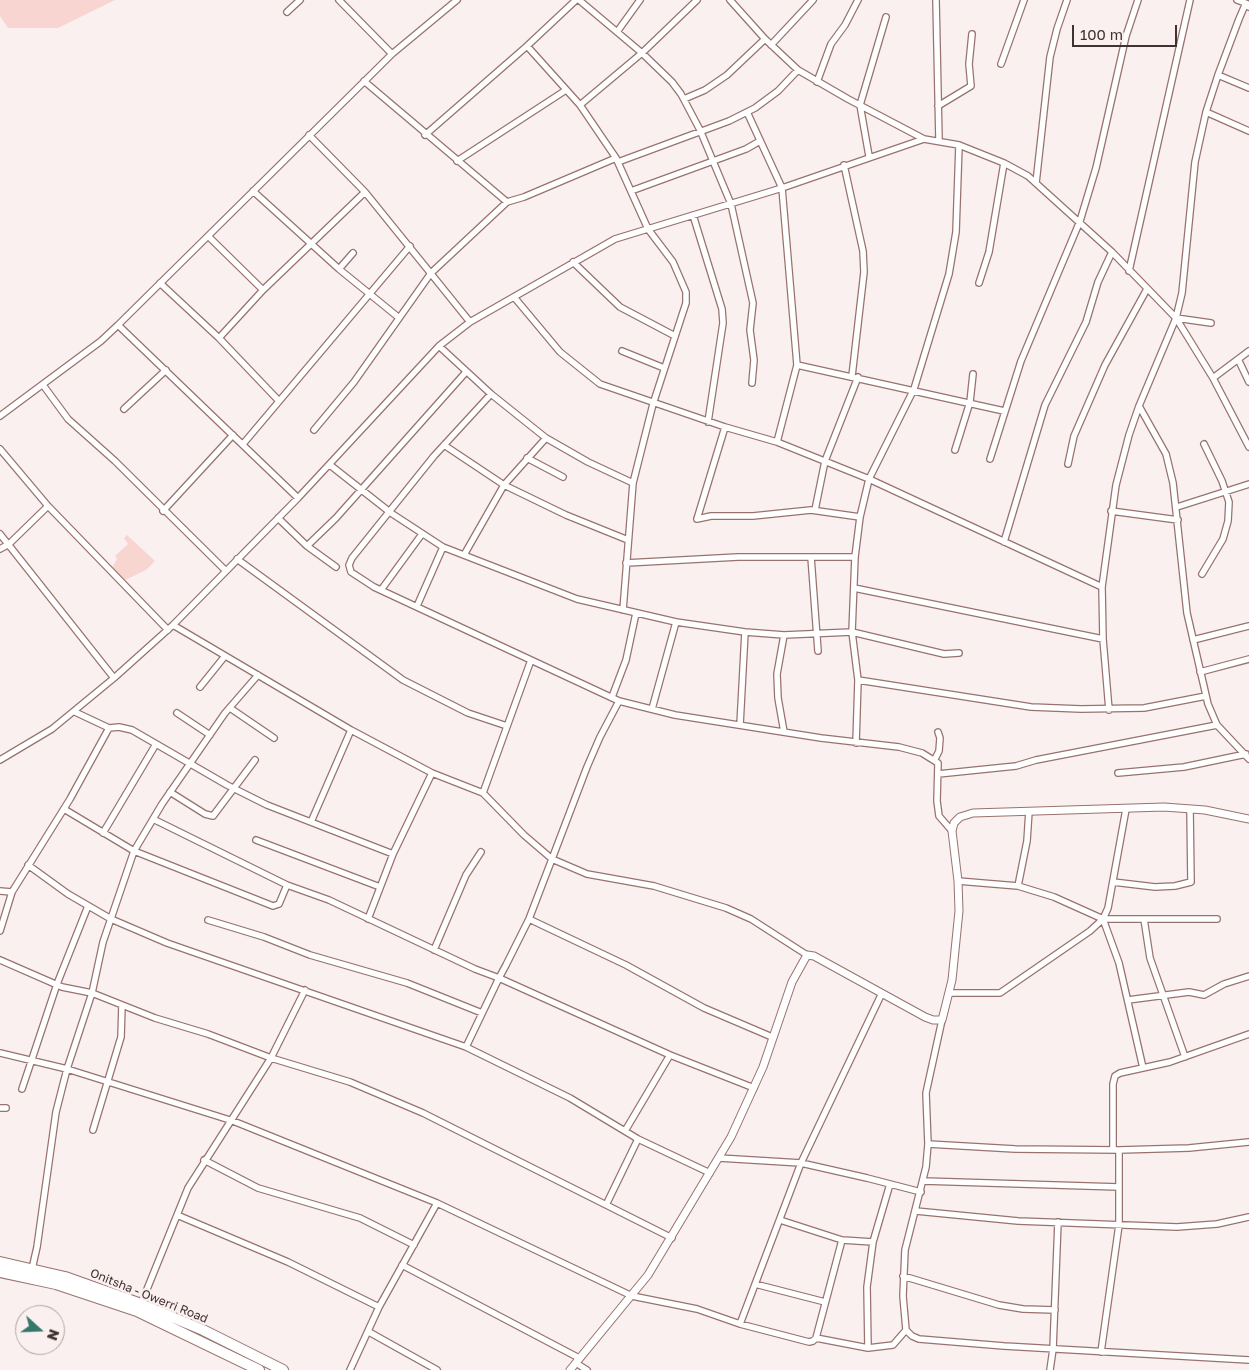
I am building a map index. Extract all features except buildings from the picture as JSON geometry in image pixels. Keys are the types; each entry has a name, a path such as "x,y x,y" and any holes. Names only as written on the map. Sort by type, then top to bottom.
{"highway":[{"name":"Onitsha - Owerri Road","path":"0,1262 65,1277 141,1304 196,1327 283,1370"},
{"name":"Onitsha - Owerri Road","path":"0,1272 56,1284 137,1311 259,1370"}],"street":[{"path":"287,12 300,0"},
{"path":"339,0 392,54"},
{"path":"0,416 101,342 392,54 457,0"},
{"path":"425,135 577,0 642,53 672,82 684,99 700,130 731,204 753,303 750,330 754,360 752,383"},
{"path":"617,32 640,0"},
{"path":"580,105 642,53 697,0"},
{"path":"730,0 765,39 798,70 924,139"},
{"path":"771,45 813,0"},
{"path":"817,82 831,44 845,25 858,0"},
{"path":"936,0 939,140"},
{"path":"1001,64 1024,0"},
{"path":"1036,183 1050,57 1056,29 1068,0"},
{"path":"990,459 1004,411 1022,361 1080,221 1096,168 1126,36 1138,0"},
{"path":"1128,271 1190,0"},
{"path":"1109,710 1103,639 1102,588 1111,511 1129,435 1139,406 1176,318 1182,293 1195,162 1206,112 1218,75 1248,5 1237,0"},
{"path":"869,156 860,105 886,17"},
{"path":"938,106 972,86 969,64 972,34"},
{"path":"684,99 705,90 727,75 765,39"},
{"path":"527,46 580,105 617,160 648,229 673,262 686,292 686,303 653,404 633,482 623,610"},
{"path":"314,430 354,382 398,317 431,273 507,202 747,112 778,91 798,70"},
{"path":"1218,75 1249,88"},
{"path":"364,81 425,135 507,202"},
{"path":"457,161 566,90"},
{"path":"747,112 782,188 797,365 776,442"},
{"path":"1206,112 1249,131"},
{"path":"309,135 365,192 470,322"},
{"path":"0,760 52,729 75,712 170,628 330,465 416,369 439,346 470,322 573,262 615,240 782,188 869,156 924,139 939,140 959,145 1004,162 1036,183 1080,221 1176,318 1213,378 1249,447"},
{"path":"631,191 713,161 760,141"},
{"path":"856,743 858,680 852,632 855,557 860,517 869,479 914,389 949,274 956,232 959,145"},
{"path":"979,283 989,252 1004,162"},
{"path":"814,510 825,461 855,377 864,272 863,251 844,165"},
{"path":"253,191 339,269 398,317"},
{"path":"219,338 263,290 365,192"},
{"path":"693,215 722,309 723,323 708,422"},
{"path":"208,236 263,290"},
{"path":"243,444 410,246"},
{"path":"1004,542 1045,404 1086,322 1098,282 1112,252"},
{"path":"339,269 353,253"},
{"path":"573,262 620,307 675,336"},
{"path":"160,283 219,338 279,401"},
{"path":"1068,464 1074,436 1105,365 1147,289"},
{"path":"514,297 546,336 578,368 600,384 653,404 776,442 825,461 869,479 1102,588"},
{"path":"1176,318 1212,323"},
{"path":"118,325 298,498"},
{"path":"439,346 491,394 546,438 588,462 633,482"},
{"path":"622,351 664,368"},
{"path":"1213,378 1249,351"},
{"path":"1238,359 1249,382"},
{"path":"797,365 914,389 1004,411"},
{"path":"124,408 166,370"},
{"path":"306,546 336,518 466,372"},
{"path":"955,450 970,402 973,374"},
{"path":"43,385 68,419 115,461 163,511 226,570"},
{"path":"491,394 444,445 352,558 349,566 351,572 381,590 619,701 675,715 856,743 899,747 935,759 938,763 937,801 939,816 952,831"},
{"path":"1139,406 1166,454 1177,507 1182,578 1193,640 1206,696 1217,725 1248,757"},
{"path":"725,427 697,519 711,516 753,516 814,510 860,517"},
{"path":"163,511 233,435"},
{"path":"464,555 504,485 546,438"},
{"path":"1202,574 1214,558 1228,521 1229,502 1204,444"},
{"path":"444,445 504,485 566,515 628,540"},
{"path":"0,449 48,506 170,628 225,656 351,730 432,773 483,793 524,835 552,859 587,874 654,886 726,908 751,919 807,955 814,956 925,1017 933,1020 942,1020"},
{"path":"528,458 563,477"},
{"path":"330,465 390,513 443,547 577,599 676,622 745,632 784,635 852,632 944,654 959,653"},
{"path":"1177,507 1225,490 1249,484"},
{"path":"0,549 9,544 48,506"},
{"path":"1111,511 1178,520"},
{"path":"278,518 306,546 336,567"},
{"path":"0,534 114,678"},
{"path":"381,590 422,534"},
{"path":"417,606 443,547"},
{"path":"626,563 738,557 855,557"},
{"path":"811,557 815,634 818,651"},
{"path":"237,559 403,680 468,713 507,726"},
{"path":"854,588 1103,639"},
{"path":"612,697 626,660 636,613"},
{"path":"652,709 676,622"},
{"path":"1193,640 1249,626"},
{"path":"740,725 745,632"},
{"path":"784,635 777,674 778,698 784,732"},
{"path":"200,687 225,656"},
{"path":"1200,672 1249,659"},
{"path":"483,793 531,660"},
{"path":"32,1269 37,1247 56,1112 67,1069 92,993 103,942 134,851 189,764 230,708 258,675"},
{"path":"858,680 1031,707 1109,710 1161,706 1206,696"},
{"path":"466,1046 529,919 593,752 619,701"},
{"path":"230,708 274,738"},
{"path":"75,712 109,728 119,727 132,730 189,764 267,805 394,854"},
{"path":"177,713 210,735"},
{"path":"938,774 1016,766 1036,760 1217,725"},
{"path":"0,930 12,892 64,809 109,728"},
{"path":"311,822 351,730"},
{"path":"935,759 940,751 938,732"},
{"path":"103,832 156,744"},
{"path":"1118,773 1184,767 1248,757"},
{"path":"170,792 205,814 213,816 255,760"},
{"path":"368,919 394,854 432,773"},
{"path":"1249,818 1164,807 966,814 954,824 952,831 958,881 959,911 950,993 930,1069 926,1093 928,1144 921,1192 905,1250 903,1276 906,1330 912,1336 919,1339 1053,1350 1249,1360"},
{"path":"64,809 134,851 273,906 278,904 287,885"},
{"path":"950,993 1000,993 1082,937 1103,919 1108,908 1126,809"},
{"path":"1113,882 1156,887 1176,886 1191,882 1190,809"},
{"path":"1018,886 1027,841 1029,812"},
{"path":"153,819 287,885 329,900 434,950 670,1055 754,1088"},
{"path":"256,840 380,887"},
{"path":"434,950 466,875 481,852"},
{"path":"28,866 111,919 167,943 466,1046 570,1098 638,1139 710,1173"},
{"path":"958,881 1018,886 1054,897 1103,919 1217,919"},
{"path":"0,891 12,892"},
{"path":"22,1089 57,984 88,906"},
{"path":"529,919 626,965 704,1008 772,1037"},
{"path":"1103,919 1128,1000 1143,1068"},
{"path":"1144,919 1150,958 1185,1057"},
{"path":"208,920 264,937 310,955 407,983 482,1013"},
{"path":"570,1370 632,1296 672,1238 719,1158 754,1088 792,982 807,955"},
{"path":"0,960 57,984 92,993 270,1058 350,1082 423,1113 672,1238"},
{"path":"1128,1000 1189,992 1204,995 1224,984 1249,976"},
{"path":"141,1304 188,1188 270,1058 305,990"},
{"path":"740,1324 801,1164 882,993"},
{"path":"92,1130 120,1037 122,1005"},
{"path":"1101,1352 1119,1225 1115,1076 1120,1073 1185,1057 1249,1034"},
{"path":"0,1053 67,1069 232,1121 437,1203 632,1296 697,1309 740,1324 809,1342 813,1342 816,1338 842,1240"},
{"path":"625,1131 670,1055"},
{"path":"607,1204 638,1139"},
{"path":"928,1144 1015,1149 1116,1150 1189,1148 1249,1142"},
{"path":"719,1158 801,1164 921,1192"},
{"path":"204,1160 258,1188 360,1218 414,1245"},
{"path":"923,1181 1119,1187"},
{"path":"868,1348 867,1287 873,1242 890,1184"},
{"path":"350,1370 379,1307 437,1203"},
{"path":"916,1211 1058,1222 1177,1228 1217,1224 1249,1217"},
{"path":"177,1215 288,1262 379,1307"},
{"path":"780,1220 842,1240 873,1242"},
{"path":"1050,1370 1053,1350 1058,1222"},
{"path":"402,1265 577,1360 587,1370"},
{"path":"903,1276 999,1305 1023,1310 1055,1310"},
{"path":"755,1284 825,1302"},
{"path":"816,1338 868,1348 893,1345 906,1330"},
{"path":"369,1332 437,1370"}],"shaded area":[{"path":"0,0 115,0 58,28 8,28 0,16"},
{"path":"127,535 155,561 146,570 125,580 112,568 117,559 115,556 128,544 124,538"}]}
